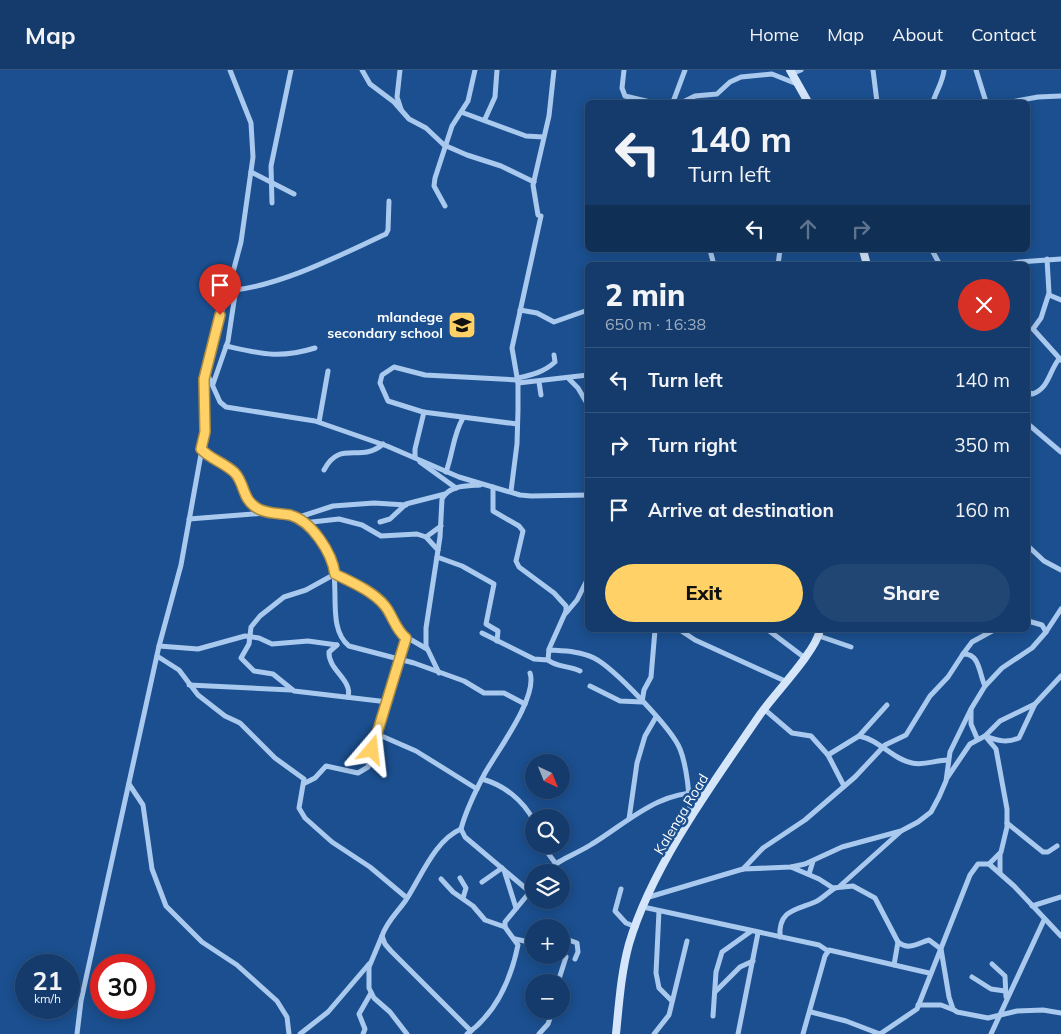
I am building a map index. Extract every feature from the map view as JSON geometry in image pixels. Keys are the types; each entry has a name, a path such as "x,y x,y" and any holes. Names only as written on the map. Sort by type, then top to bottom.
{"main road":[{"path":"791,72 807,100"},
{"name":"Kalenga Road","path":"616,1034 623,970 636,927 648,897 706,793 764,709 805,658 819,633"}],"street":[{"path":"213,384 226,346 251,172 251,124 230,70"},
{"path":"272,202 270,166 290,70"},
{"path":"362,70 370,84 394,102 404,114 426,128 444,145 501,166 534,182"},
{"path":"400,70 397,97 404,114"},
{"path":"445,206 434,186 444,145 468,101 475,70"},
{"path":"485,119 495,97 497,70"},
{"path":"511,491 517,424 518,380 512,348 540,216 534,182 549,116 554,70"},
{"path":"622,100 624,70"},
{"path":"674,100 686,70"},
{"path":"791,72 801,70"},
{"path":"873,70 877,100"},
{"path":"934,100 936,91 943,80 944,70"},
{"path":"976,70 985,100"},
{"path":"687,100 695,96 717,94 727,84 741,77 772,74 798,84"},
{"path":"623,94 630,99 637,100"},
{"path":"1022,100 1061,96"},
{"path":"461,112 485,119 526,136 543,137"},
{"path":"251,172 294,194"},
{"path":"234,286 262,285 305,269 386,234 388,230 389,200"},
{"path":"1030,262 1061,259"},
{"path":"1030,393 1040,391 1050,379 1060,359 1033,329 1041,318 1049,295 1047,260"},
{"path":"77,1034 81,1001 159,646 181,565 199,473 205,432 202,392 206,371 217,321 234,286"},
{"path":"1049,295 1061,300"},
{"path":"520,310 538,313 554,322 585,311"},
{"path":"226,346 261,354 279,355 294,354 315,348"},
{"path":"518,380 545,370 555,362 554,355"},
{"path":"517,424 424,412 388,401 380,384 382,375 394,367 425,374 539,382 585,375"},
{"path":"206,371 220,402 226,407 319,422 383,444 446,472 493,487 531,496 585,495"},
{"path":"319,422 328,371"},
{"path":"569,378 578,388 585,401"},
{"path":"539,382 541,395"},
{"path":"424,412 415,449 416,458 456,488"},
{"path":"446,472 452,454 454,436 463,418"},
{"path":"1030,426 1061,452"},
{"path":"324,470 330,459 337,454 366,454 383,444"},
{"path":"201,449 233,471 250,502 263,511 296,518 303,523 328,553 335,574 336,616 344,643 353,648 414,663 464,682 484,693 504,693 525,704"},
{"path":"296,518 333,506 374,503 406,504 445,494 456,488 483,484"},
{"path":"493,487 494,511 519,526 522,530 517,564 561,598 566,606 565,613 549,650 548,660"},
{"path":"440,674 427,649 426,628 445,494"},
{"path":"380,522 390,519 406,504"},
{"path":"189,519 272,512"},
{"path":"303,523 344,520 362,525 381,536 411,533 426,537 438,550"},
{"path":"426,537 441,525"},
{"path":"1030,548 1044,561 1061,570"},
{"path":"437,557 462,566 494,584 486,624 498,631 497,641"},
{"path":"294,690 276,676 262,674 247,666 242,656 251,637 253,623 281,599 306,590 335,574"},
{"path":"335,574 370,594 383,604 401,634 427,649"},
{"path":"565,613 576,600 585,584"},
{"path":"946,781 948,760 971,709 985,686 1002,668 1032,648 1046,632 1061,608"},
{"path":"1030,622 1042,625 1046,632"},
{"path":"642,702 644,690 651,677 655,632"},
{"path":"683,632 702,644 785,682"},
{"path":"771,632 805,658"},
{"path":"743,869 763,848 805,820 860,772 883,746 903,737 909,731 930,696 948,677 972,642 990,632"},
{"path":"482,633 534,659 548,660 557,666 570,666 580,671"},
{"path":"819,633 851,647"},
{"path":"159,646 198,649 237,637 259,638 272,644 308,641 337,645 344,643"},
{"path":"406,638 388,702 365,770 358,772 326,766 315,778 305,783 299,808 305,818 332,842 370,867 407,898"},
{"path":"337,645 329,652 329,660 348,688 348,697"},
{"path":"549,650 581,653 593,657 614,672 673,736 683,756 690,820"},
{"path":"963,654 969,654 976,658 985,686"},
{"path":"157,656 178,670 189,685 220,712 240,723 275,758 297,773 305,783"},
{"path":"407,1034 390,1012 371,993 368,976 371,962 389,920 407,898 436,853 451,836 462,829 482,779 525,704 532,682 530,673"},
{"path":"984,736 1002,742 1010,742 1019,738 1035,704 1061,676"},
{"path":"189,685 294,690 388,702"},
{"path":"590,686 620,702 642,702"},
{"path":"648,897 743,869 791,867 813,861 849,845 901,831 931,812 946,781 964,751 977,738 984,736 1000,720 1035,704"},
{"path":"828,755 859,736 887,705"},
{"path":"764,709 792,733 811,736 828,755 844,786"},
{"path":"971,709 971,724 977,738"},
{"path":"629,819 637,763 645,736 656,716"},
{"path":"377,734 416,751 477,789"},
{"path":"859,736 883,746 913,763 948,760"},
{"path":"984,736 993,743 999,758 1008,809 1000,854 1000,872"},
{"path":"482,779 507,791 527,809"},
{"path":"129,784 143,805 152,869 166,906 202,942 237,965 277,1001 287,1017 290,1034"},
{"path":"549,854 556,864 592,845 629,819 662,800 687,792 706,793"},
{"path":"1007,823 1043,852 1048,852 1057,846"},
{"path":"462,829 465,836 503,869 525,885"},
{"path":"780,937 781,925 788,912 818,901 838,887 901,831"},
{"path":"989,864 1000,854"},
{"path":"809,874 813,861"},
{"path":"811,1012 846,1021 880,1034 912,1014 918,1005 929,973 941,949 944,937 970,875 978,864 989,864 1000,872 1061,936"},
{"path":"791,867 838,887 853,886 875,898 898,942 903,946 913,946 929,940 941,949 949,997 954,1010"},
{"path":"482,882 503,869"},
{"path":"503,869 516,908"},
{"path":"460,878 466,888 463,898"},
{"path":"382,936 385,944 391,951 469,1033 482,1023 506,985 518,945 505,927 485,920 441,879"},
{"path":"621,889 615,910 620,918 636,927"},
{"path":"1032,906 1061,897"},
{"path":"505,927 507,918 525,898"},
{"path":"643,907 750,932 819,945 828,951 929,973"},
{"path":"660,912 656,934 656,973 659,988 672,1001"},
{"path":"991,1034 1006,998 1044,920"},
{"path":"713,1016 716,972 722,952 750,932"},
{"path":"738,1034 758,933"},
{"path":"515,939 525,941"},
{"path":"570,940 577,943 578,952 575,959"},
{"path":"654,1034 666,1021 687,941"},
{"path":"894,965 898,942"},
{"path":"803,1034 828,951"},
{"path":"715,992 740,967 753,961"},
{"path":"300,1034 331,1008 371,962"},
{"path":"992,964 1005,976 1006,998"},
{"path":"972,977 991,989 1005,992"},
{"path":"363,1034 365,1030 359,1014 371,993"},
{"path":"918,1005 941,1005 983,1018 998,1017 1017,1011 1043,1010 1061,1013"},
{"path":"539,1034 550,1019"}],"place":[{"name":"mlandege secondary school","path":"462,325"}],"route":[{"path":"220,315 217,321 202,392 205,432 201,449 206,454 224,463 238,476 245,496 256,508 292,516 313,532 328,553 333,563 335,574 353,583 383,604 401,634 406,638 372,750"}]}
